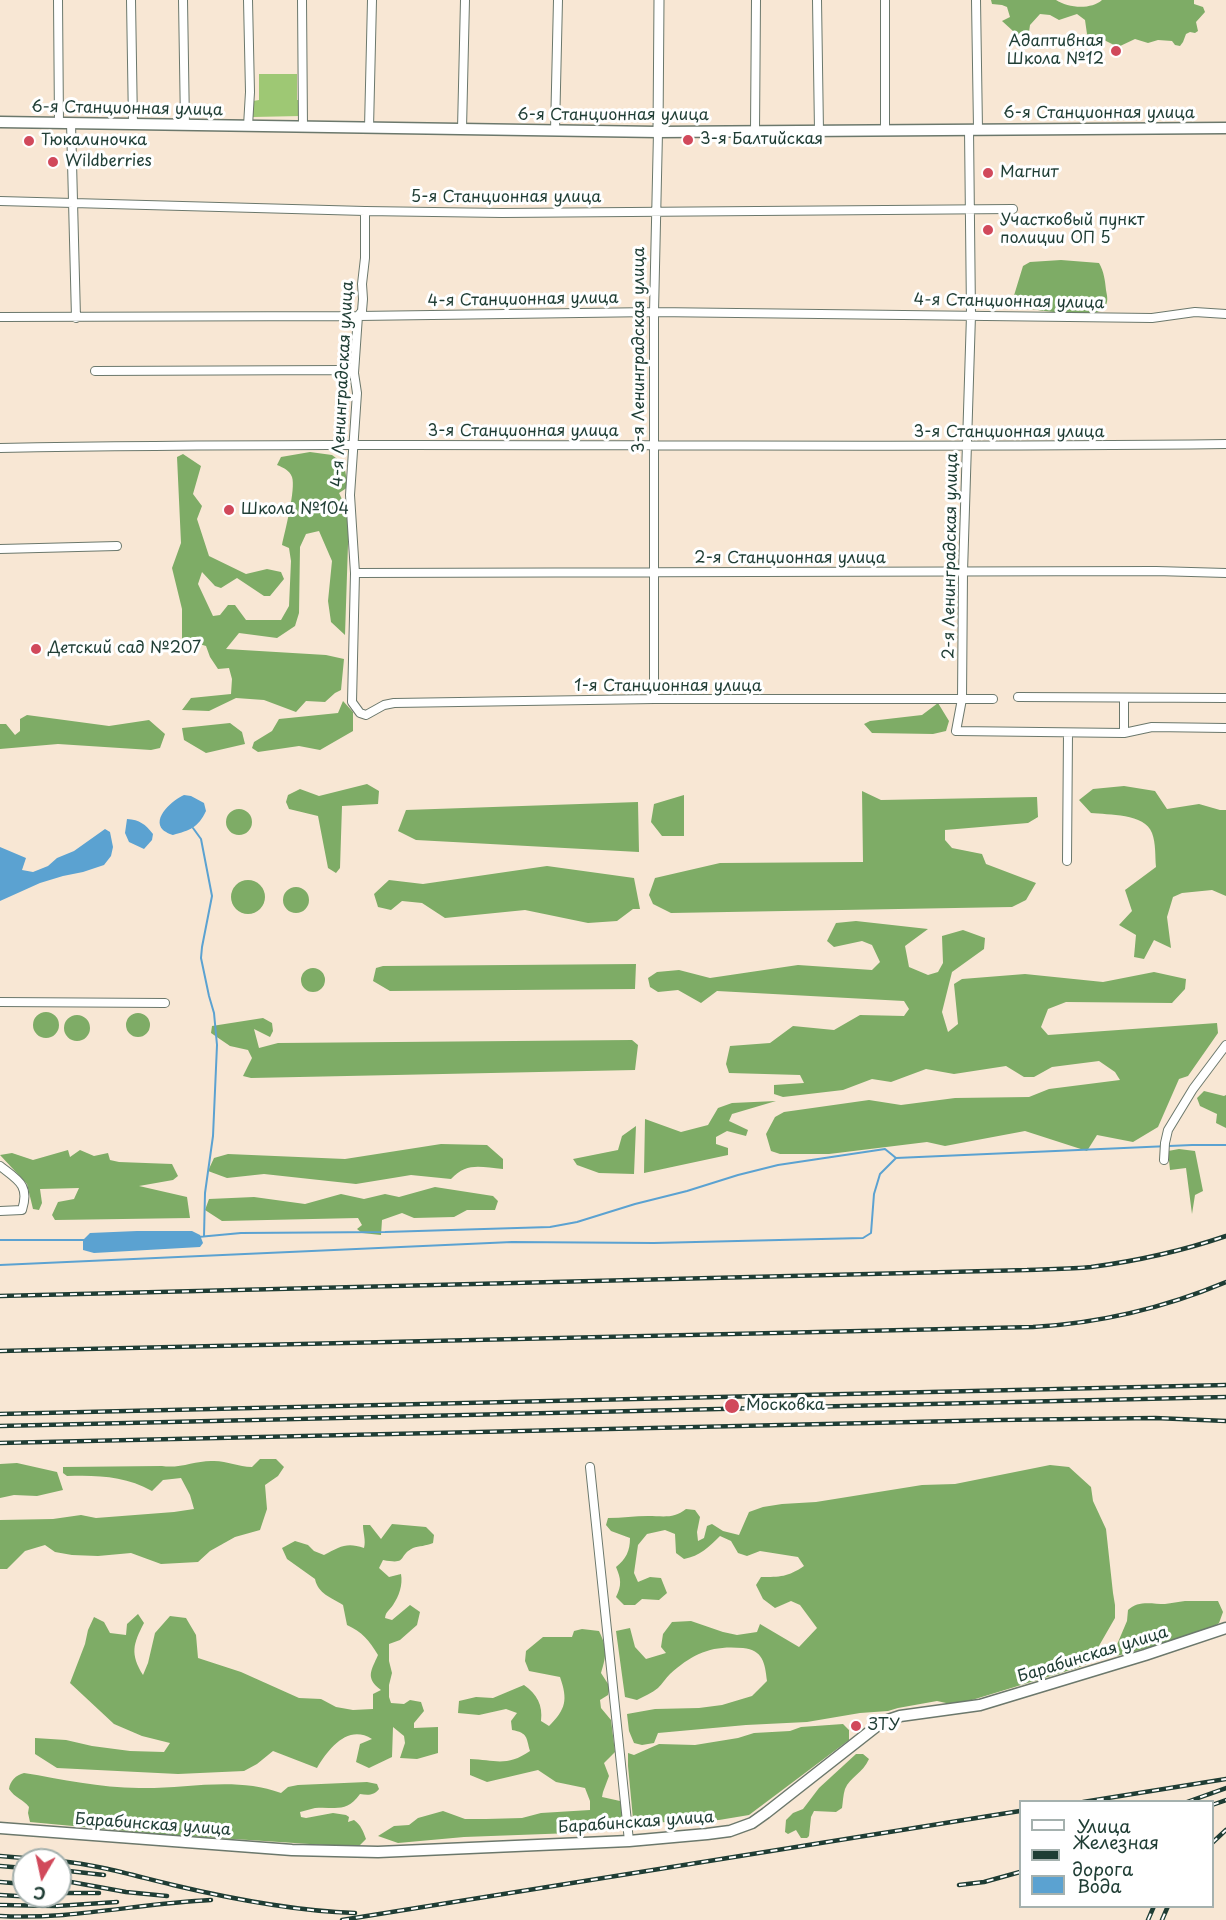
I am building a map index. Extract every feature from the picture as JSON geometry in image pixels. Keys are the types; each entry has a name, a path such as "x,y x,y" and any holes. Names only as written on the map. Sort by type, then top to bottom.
{"main road":[{"name":"6-я Станционная улица","path":"0,122 658,132 1226,128"},
{"name":"Барабинская улица","path":"0,1828 315,1851 378,1852 629,1840 730,1831 752,1823 766,1814 882,1722 900,1716 980,1705 1226,1628"}],"street":[{"path":"57,0 59,123"},
{"path":"131,0 133,124"},
{"path":"183,0 184,125"},
{"path":"248,0 250,92 248,126"},
{"path":"302,0 303,127"},
{"path":"369,128 372,0"},
{"path":"462,129 465,0"},
{"path":"555,131 558,0"},
{"name":"3-я Ленинградская улица","path":"654,699 654,312 658,0"},
{"path":"755,131 756,0"},
{"path":"817,0 819,131"},
{"path":"885,0 885,130"},
{"name":"2-я Ленинградская улица","path":"976,0 970,208 971,315 963,572 962,699 956,731 1068,733"},
{"path":"71,123 76,318"},
{"name":"5-я Станционная улица","path":"0,201 502,213 1013,208"},
{"name":"4-я Ленинградская улица","path":"352,702 355,573 350,495 357,393 354,373 358,316 362,310 363,299 365,211"},
{"name":"4-я Станционная улица","path":"0,317 654,312 1152,318 1195,312 1226,314"},
{"path":"95,371 344,370 354,373"},
{"name":"3-я Станционная улица","path":"0,448 353,445 967,447 1226,444"},
{"path":"0,549 117,546"},
{"name":"2-я Станционная улица","path":"355,573 1156,571 1226,573"},
{"path":"1018,697 1226,698"},
{"path":"1124,698 1124,732"},
{"name":"1-я Станционная улица","path":"352,702 360,713 366,715 384,705 394,703 654,699 993,699"},
{"path":"1067,861 1068,733 1124,732 1152,727 1226,728"},
{"path":"0,1002 165,1003"},
{"path":"1164,1160 1168,1130 1193,1089 1226,1045"},
{"path":"0,1166 19,1180 24,1188 25,1200 22,1210 0,1211"},
{"path":"590,1467 629,1840"}],"green space":[{"path":"991,0 1056,0 1067,5 1086,7 1102,0 1194,0 1194,4 1203,7 1205,12 1196,22 1198,31 1186,34 1180,46 1175,45 1172,41 1158,40 1148,43 1135,39 1118,47 1100,38 1090,38 1087,34 1085,20 1077,14 1059,20 1050,15 1040,14 1030,25 1028,39 1024,41 1002,21 1010,17 1007,7 992,4"},
{"path":"259,74 297,74 297,100 301,100 301,116 253,117 253,101 259,100"},
{"path":"1061,260 1099,263 1104,276 1107,297 1107,304 1104,308 1089,314 1077,314 1018,307 1012,302 1023,266 1030,262"},
{"path":"310,452 332,455 344,464 348,487 339,493 349,514 345,635 331,622 328,601 332,561 319,531 306,534 300,547 299,613 295,626 277,638 239,633 226,649 326,655 344,659 341,690 325,702 306,701 296,712 264,700 236,698 209,711 182,710 191,698 231,694 232,679 229,668 218,669 206,646 182,641 182,609 172,568 181,543 177,457 183,454 201,466 193,494 202,506 197,519 209,556 246,574 267,569 281,572 284,579 270,596 264,596 237,578 221,588 215,586 202,572 198,584 213,616 220,615 228,605 235,605 246,620 281,620 289,606 291,561 289,548 282,545 293,483 289,473 277,465 281,457"},
{"path":"343,701 353,712 353,731 320,750 299,746 258,752 252,748 254,742 272,731 279,719 338,713"},
{"path":"938,703 949,721 946,731 933,734 872,733 864,724 870,721 922,715"},
{"path":"27,715 109,726 149,720 165,734 160,748 151,750 58,744 0,749 0,724 6,724 15,735 20,731 20,719"},
{"path":"230,723 242,732 245,744 206,753 184,740 182,728"},
{"path":"367,784 379,791 378,804 342,806 340,868 336,873 328,868 318,816 289,809 286,802 288,795 300,789 319,796"},
{"path":"1124,786 1155,791 1167,809 1199,804 1226,810 1226,896 1212,890 1182,893 1173,897 1167,917 1171,948 1154,940 1144,959 1134,957 1136,935 1119,925 1132,911 1125,890 1156,867 1152,833 1148,826 1134,818 1091,813 1079,800 1093,789"},
{"path":"862,791 881,800 1037,797 1038,817 1028,823 945,830 945,840 952,848 982,854 986,864 1036,883 1026,900 1012,907 671,913 653,904 649,895 655,878 720,863 863,862"},
{"path":"684,795 684,836 662,836 651,822 654,804"},
{"path":"638,802 639,852 416,840 398,831 406,810"},
{"path":"239,809 248,813 252,822 248,831 239,835 230,831 226,822 230,813"},
{"path":"547,866 634,878 640,909 633,909 617,921 588,923 525,910 445,918 422,903 402,901 391,910 378,907 374,894 389,880 423,884"},
{"path":"248,880 260,885 265,897 260,909 248,914 236,909 231,897 236,885"},
{"path":"296,887 305,891 309,900 305,909 296,913 287,909 283,900 287,891"},
{"path":"856,921 928,929 905,946 909,967 928,975 938,972 943,963 942,936 963,930 985,938 984,949 952,972 942,1012 948,1032 958,1024 954,984 962,979 1025,974 1103,982 1154,972 1186,979 1185,989 1172,1003 1066,1002 1048,1009 1041,1027 1048,1035 1217,1023 1218,1033 1188,1076 1179,1079 1158,1127 1133,1142 1097,1135 1087,1151 1025,1131 945,1146 927,1142 829,1154 780,1154 771,1151 766,1134 775,1117 784,1112 869,1100 901,1105 955,1098 1029,1097 1049,1089 1120,1080 1115,1072 1099,1061 1052,1067 1034,1077 1024,1077 1006,1066 954,1074 926,1069 891,1082 872,1079 843,1090 783,1097 774,1094 774,1085 804,1083 800,1075 729,1073 726,1064 730,1046 770,1043 793,1026 834,1030 860,1015 904,1016 909,1009 904,1001 717,991 701,1003 678,990 658,992 650,987 648,978 657,972 679,970 710,978 798,965 872,970 880,962 872,945 862,941 834,947 827,941 836,923"},
{"path":"636,964 635,989 390,991 373,981 376,968 383,966"},
{"path":"313,968 322,971 325,980 322,989 313,992 304,989 301,980 304,971"},
{"path":"46,1012 55,1016 59,1025 55,1034 46,1038 37,1034 33,1025 37,1016"},
{"path":"138,1013 146,1017 150,1025 146,1033 138,1037 130,1033 126,1025 130,1017"},
{"path":"77,1015 86,1019 90,1028 86,1037 77,1041 68,1037 64,1028 68,1019"},
{"path":"263,1018 272,1023 273,1031 270,1037 254,1029 259,1048 278,1043 632,1040 638,1045 635,1070 251,1078 243,1076 252,1058 248,1050 230,1046 211,1033 212,1026"},
{"path":"1204,1091 1226,1095 1226,1128 1216,1123 1217,1114 1200,1106 1197,1098"},
{"path":"776,1101 732,1114 729,1121 748,1130 746,1136 727,1131 716,1137 716,1144 728,1148 728,1155 644,1173 645,1119 681,1132 708,1125 718,1108 732,1103"},
{"path":"636,1126 634,1174 599,1173 577,1165 573,1159 618,1150 622,1136"},
{"path":"441,1144 487,1145 503,1159 503,1169 474,1167 463,1170 451,1179 411,1175 356,1184 264,1174 227,1178 208,1171 214,1158 228,1154 345,1159"},
{"path":"1179,1149 1195,1151 1203,1191 1195,1195 1192,1214 1186,1168 1170,1170 1168,1151"},
{"path":"68,1150 70,1157 80,1150 94,1156 108,1153 110,1160 119,1162 172,1164 178,1176 173,1180 139,1186 187,1197 190,1218 55,1220 52,1215 58,1202 74,1199 79,1188 40,1189 42,1203 39,1210 33,1209 27,1184 0,1155 12,1153 33,1160"},
{"path":"435,1187 493,1196 498,1201 495,1210 467,1210 454,1217 414,1218 402,1213 382,1220 381,1235 362,1233 357,1229 362,1225 358,1218 222,1221 205,1210 209,1199 254,1197 305,1204 341,1194 364,1199 385,1194 399,1197"},
{"path":"260,1459 276,1459 284,1467 278,1476 265,1485 267,1509 260,1530 235,1537 210,1551 198,1562 161,1564 131,1553 98,1556 72,1555 55,1552 45,1545 25,1551 7,1569 0,1569 0,1520 53,1519 81,1515 96,1518 194,1509 181,1478 163,1480 152,1491 132,1482 111,1478 67,1476 63,1473 63,1467 169,1467 214,1461 252,1467"},
{"path":"17,1463 57,1472 63,1490 37,1496 14,1495 0,1498 0,1464"},
{"path":"1050,1465 1069,1467 1091,1487 1093,1501 1106,1529 1115,1618 1096,1651 1094,1661 962,1703 937,1701 888,1711 807,1722 658,1733 654,1743 642,1745 634,1743 629,1731 627,1714 655,1709 722,1705 752,1696 767,1681 766,1674 762,1658 755,1651 732,1647 712,1649 687,1661 651,1693 637,1700 625,1697 616,1631 630,1628 635,1647 646,1659 666,1653 661,1647 663,1634 672,1622 691,1621 737,1635 757,1632 760,1624 799,1647 817,1628 800,1605 791,1601 775,1608 763,1599 756,1585 761,1577 784,1576 804,1566 798,1557 760,1551 747,1556 738,1553 731,1541 720,1536 700,1553 684,1559 676,1553 675,1534 665,1530 647,1534 638,1545 634,1573 638,1582 650,1577 661,1578 667,1593 659,1600 642,1599 635,1605 624,1605 616,1597 620,1582 616,1567 627,1554 630,1538 611,1531 606,1525 608,1518 668,1516 686,1509 695,1510 700,1517 698,1541 704,1538 707,1526 712,1524 723,1531 739,1535 749,1512 763,1507 816,1502 922,1485 955,1484"},
{"path":"392,1524 426,1527 434,1535 433,1543 413,1548 400,1561 383,1560 379,1568 389,1577 401,1574 399,1594 385,1618 392,1620 410,1605 420,1612 417,1625 400,1640 389,1644 392,1673 389,1697 391,1703 404,1704 410,1700 421,1702 424,1711 414,1723 414,1728 438,1727 438,1753 417,1759 400,1758 405,1743 404,1736 393,1727 392,1757 369,1768 356,1762 360,1744 372,1739 355,1734 347,1736 333,1746 317,1768 273,1751 244,1771 178,1774 57,1768 35,1754 35,1738 66,1740 130,1751 164,1752 170,1743 142,1736 114,1724 70,1683 94,1617 104,1622 110,1633 126,1635 127,1624 138,1614 144,1623 134,1649 136,1661 143,1675 155,1633 170,1616 186,1618 196,1635 198,1658 241,1672 299,1698 321,1699 336,1707 353,1710 373,1709 373,1694 381,1690 371,1678 378,1655 365,1637 347,1625 343,1605 322,1592 315,1579 287,1559 282,1548 295,1541 308,1545 314,1551 324,1555 348,1545 364,1548 363,1525 370,1525 381,1539"},
{"path":"1218,1601 1223,1612 1219,1623 1205,1632 1125,1654 1116,1656 1113,1654 1127,1621 1128,1610 1132,1607 1141,1604"},
{"path":"582,1629 599,1631 605,1647 601,1673 610,1687 608,1695 600,1700 601,1708 611,1720 615,1752 604,1763 609,1776 602,1797 620,1801 622,1814 619,1823 599,1832 464,1837 398,1843 378,1836 394,1826 409,1825 418,1818 443,1811 465,1819 486,1819 522,1818 541,1813 590,1810 590,1801 585,1788 556,1782 538,1770 487,1782 470,1775 470,1759 508,1761 530,1751 526,1736 512,1730 511,1721 517,1713 506,1709 479,1715 458,1713 459,1701 476,1697 493,1698 524,1685 538,1700 541,1721 549,1726 564,1704 563,1685 560,1677 529,1671 525,1661 526,1651 543,1637 572,1637 574,1631"},
{"path":"843,1724 849,1730 849,1740 749,1815 719,1820 643,1823 633,1819 628,1753 634,1755 659,1744 695,1745 754,1733"},
{"path":"856,1754 863,1754 869,1759 847,1785 842,1808 836,1812 814,1811 807,1838 801,1838 796,1830 788,1834 785,1832 786,1820 793,1813 803,1809 819,1788"},
{"path":"24,1773 124,1788 228,1784 264,1788 281,1793 288,1787 298,1785 367,1782 377,1784 379,1789 373,1794 360,1794 345,1807 315,1808 300,1812 301,1817 306,1818 333,1813 346,1815 349,1817 348,1822 354,1820 360,1826 366,1839 355,1847 158,1834 30,1822 29,1807 9,1789 14,1779"}],"water":[{"path":"184,795 204,803 206,811 193,828 172,835 163,830 160,820 165,810"},
{"path":"127,819 142,823 153,834 152,840 144,849 129,842 125,833"},
{"path":"105,829 110,832 113,847 111,856 104,865 40,883 0,901 0,847 26,858 22,870 33,872 74,851"},
{"path":"192,1231 200,1235 203,1243 200,1247 94,1253 83,1250 83,1240 90,1233"}],"waterway":[{"path":"193,828 201,839 212,896 201,958 214,1013 217,1045 213,1136 205,1193 204,1236"},
{"path":"198,1237 241,1233 550,1227 577,1222 778,1165 885,1149 896,1158 1226,1145"},
{"path":"0,1265 512,1242 654,1243 863,1238 871,1233 874,1194 880,1174 896,1158"},
{"path":"0,1240 86,1240"}],"railway":[{"path":"0,1296 1075,1268 1142,1259 1226,1236"},
{"path":"0,1351 1033,1327 1083,1322 1131,1313 1226,1282"},
{"path":"0,1414 1226,1385"},
{"path":"0,1426 1226,1397"},
{"path":"0,1443 999,1420 1155,1418 1226,1421"},
{"path":"1095,1800 1226,1779"},
{"path":"1193,1800 1226,1788"},
{"path":"1214,1804 1226,1800"},
{"path":"342,1920 1019,1811"},
{"path":"1214,1841 1226,1830"},
{"path":"0,1856 12,1857"},
{"path":"72,1863 240,1899 309,1910 355,1913"},
{"path":"0,1866 12,1867"},
{"path":"72,1871 104,1875"},
{"path":"959,1885 984,1882 1019,1872"},
{"path":"0,1882 12,1883"},
{"path":"72,1882 126,1892 167,1896"},
{"path":"72,1893 99,1893"},
{"path":"0,1895 12,1896"},
{"path":"0,1916 53,1916 211,1900"},
{"path":"0,1905 57,1906 117,1902"},
{"path":"1148,1920 1153,1908"},
{"path":"1162,1920 1167,1908"}],"place":[{"name":"Адаптивная Школа №12","path":"1116,51"},
{"name":"3-я Балтийская","path":"688,140"},
{"name":"Тюкалиночка","path":"29,141"},
{"name":"Wildberries","path":"53,162"},
{"name":"Магнит","path":"988,173"},
{"name":"Участковый пункт полиции ОП 5","path":"988,230"},
{"name":"Школа №104","path":"229,510"},
{"name":"Детский сад №207","path":"36,649"},
{"name":"Московка","path":"732,1406"},
{"name":"ЗТУ","path":"856,1726"}]}
